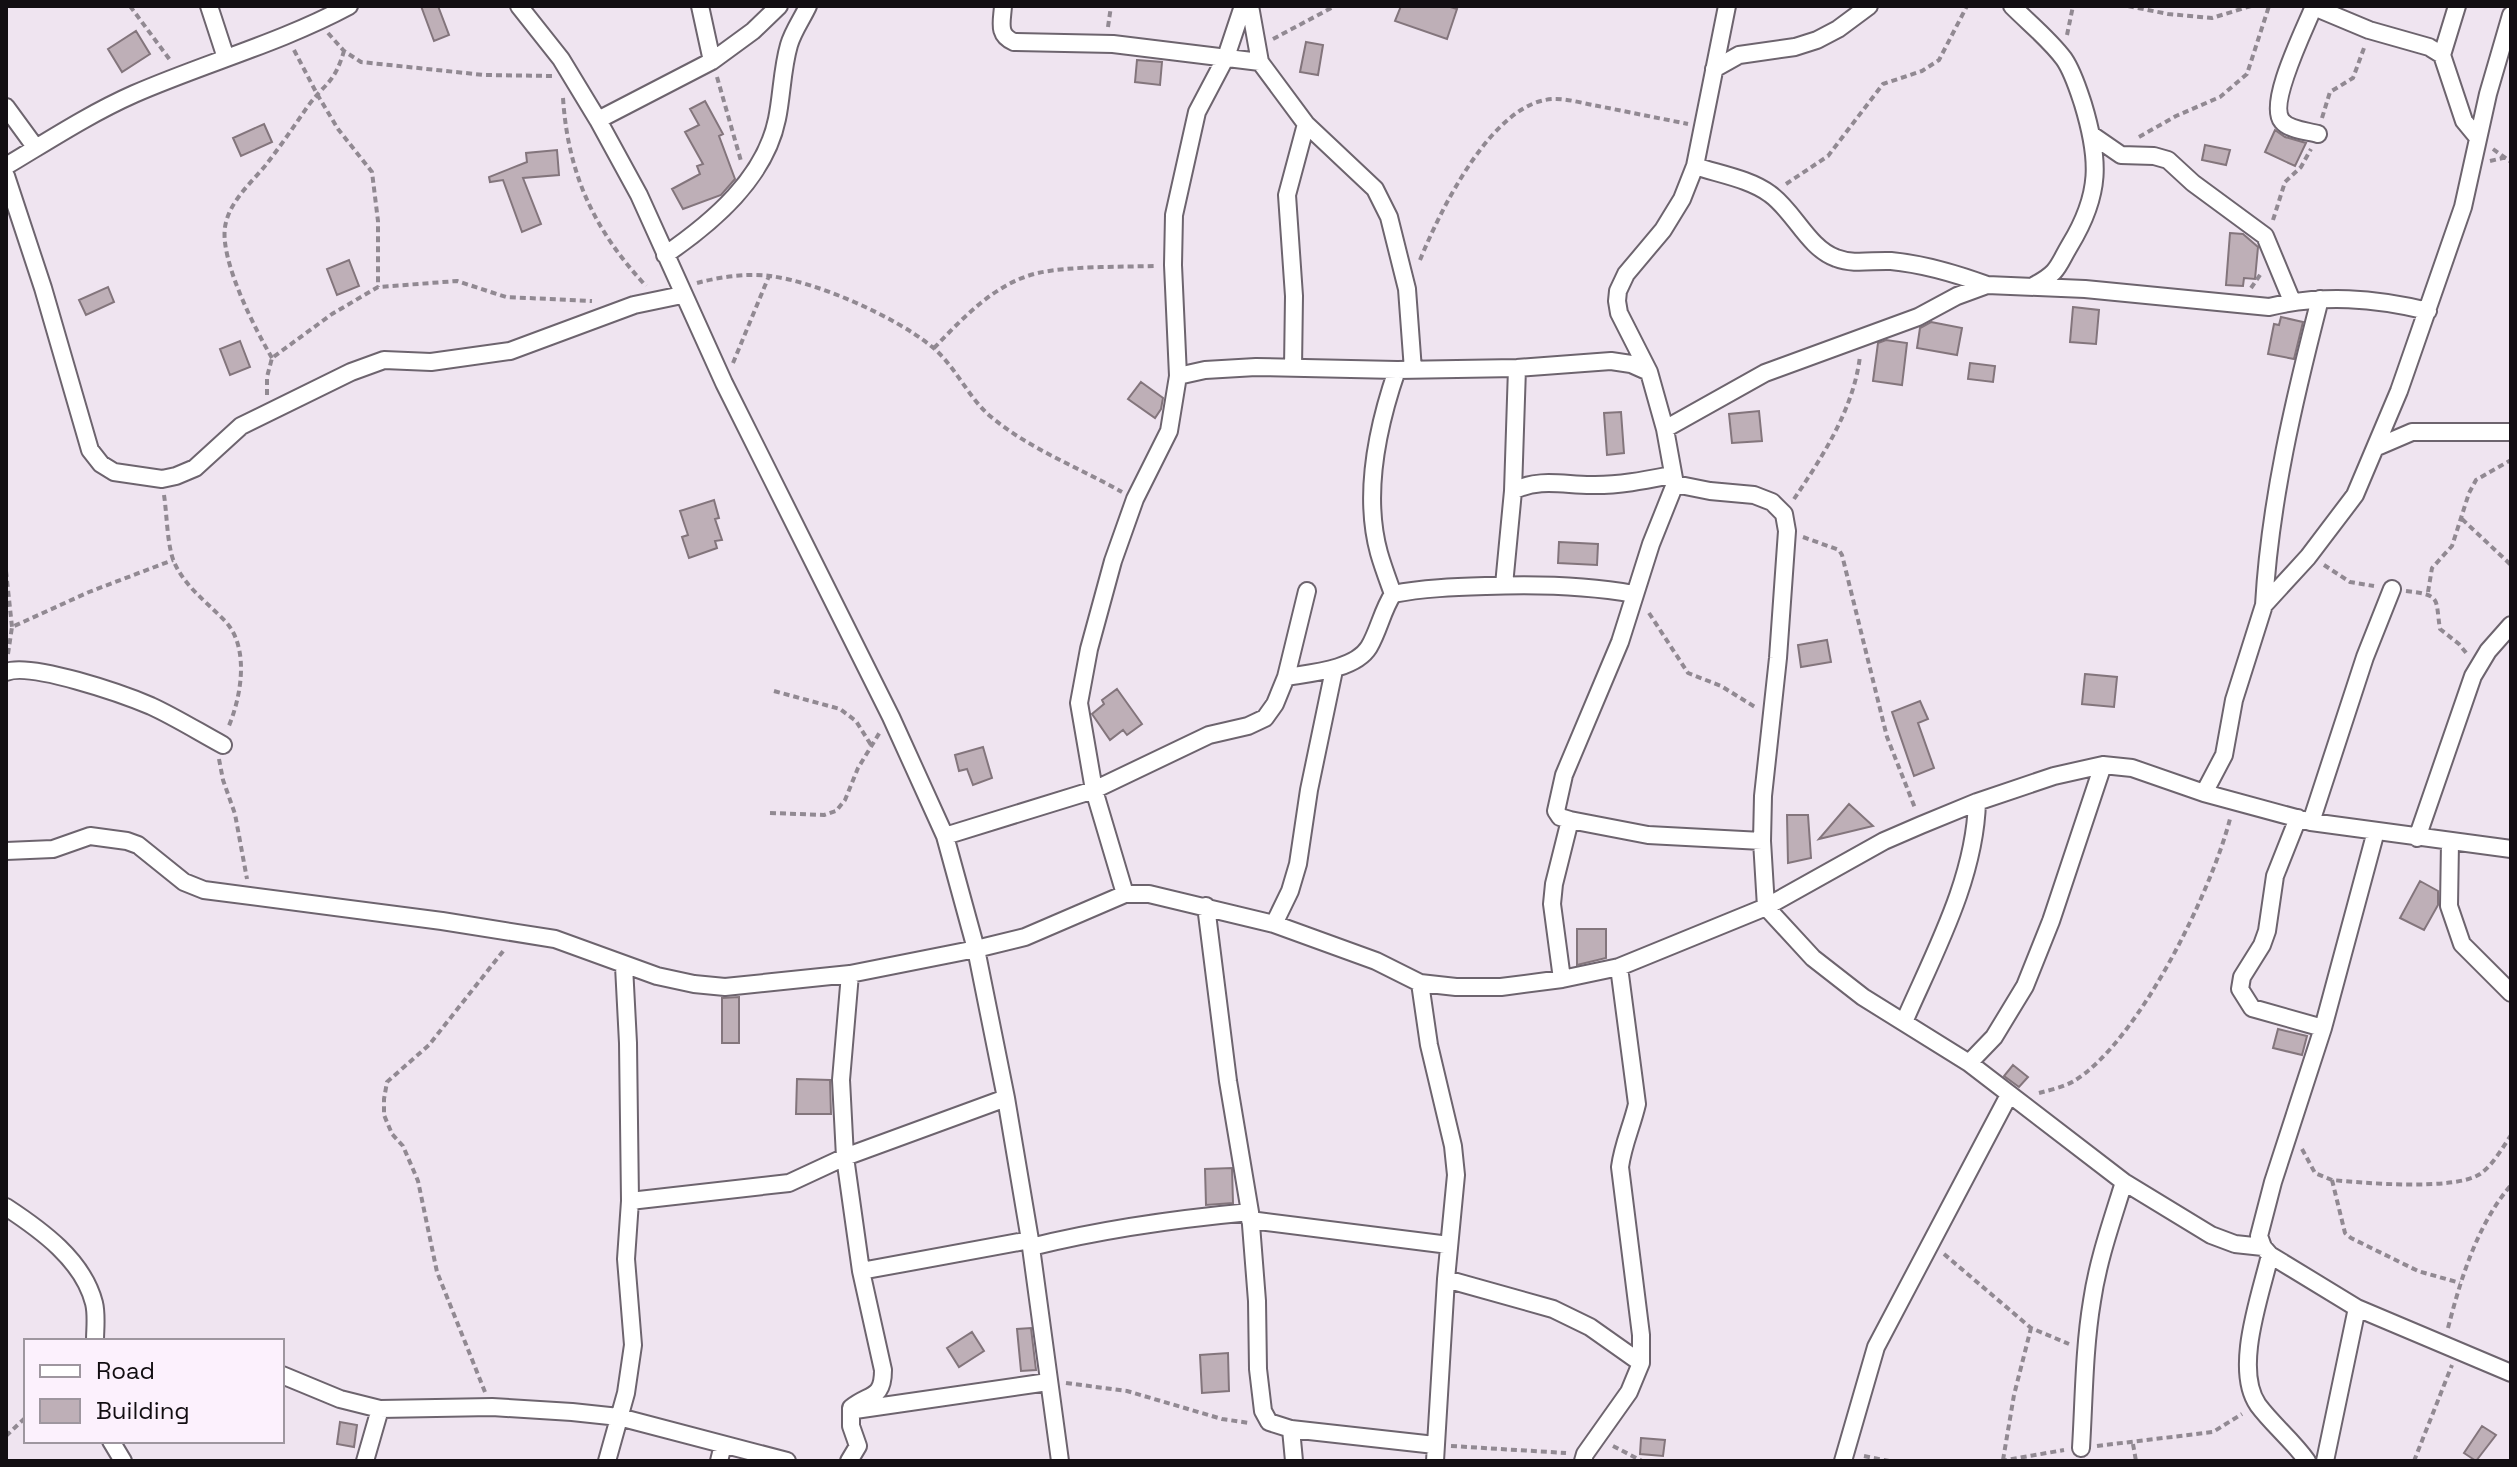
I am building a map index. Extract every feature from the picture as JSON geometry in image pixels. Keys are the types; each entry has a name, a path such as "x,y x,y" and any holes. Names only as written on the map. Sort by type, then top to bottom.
{"street":[{"path":"209,6 226,58"},
{"path":"6,166 84,118 318,22 349,6"},
{"path":"519,6 561,59 639,195 724,383 891,717 945,836 976,949 1006,1098 1031,1243 1060,1461"},
{"path":"700,6 712,61"},
{"path":"598,120 712,61 753,31 779,6"},
{"path":"665,255 686,240 758,169 777,121 788,47 808,6"},
{"path":"1003,6 1001,31 1005,38 1014,42 1113,44 1226,57 1258,55"},
{"path":"1125,894 1094,790 1079,703 1089,649 1113,561 1135,499 1169,431 1178,376 1174,215 1197,112 1226,57 1243,6"},
{"path":"1250,6 1258,55 1306,124 1375,189 1389,217 1407,289 1405,370 1384,408 1376,449 1373,519 1378,551 1393,594"},
{"path":"1727,6 1695,166 1682,199 1663,230 1626,274 1618,291 1619,313 1649,372 1665,429 1674,480 1620,642 1564,775 1556,811 1560,817 1570,820 1648,835 1762,841"},
{"path":"1714,69 1739,55 1795,47 1817,40 1869,6"},
{"path":"2012,6 2064,59 2076,83 2092,135 2095,180 2090,207 2055,273 2035,285"},
{"path":"2318,134 2291,127 2282,122 2279,114 2285,76 2314,6 2369,30 2429,47 2442,55"},
{"path":"2457,6 2442,55 2464,121 2478,138"},
{"path":"2264,605 2296,572 2355,495 2388,421 2463,207 2511,15"},
{"path":"6,107 36,148"},
{"path":"1293,368 1294,296 1287,195 1306,124"},
{"path":"2092,135 2125,156 2154,156 2168,160 2193,183 2265,236 2292,301"},
{"path":"1695,166 1770,194 1825,253 1838,259 1909,263 1987,285"},
{"path":"6,176 43,288 90,450 101,464 114,472 162,479 176,476 195,468 241,426 351,372 384,360 431,362 510,351 634,305 681,292"},
{"path":"1665,429 1765,373 1918,317 1957,296 1987,285 2035,285 2141,293 2269,307 2292,301 2366,300 2428,311"},
{"path":"2204,793 2224,755 2234,700 2264,605 2267,554 2283,454 2320,299"},
{"path":"1178,376 1205,370 1517,368 1611,361 1631,364 1649,372"},
{"path":"1504,585 1513,491 1517,368"},
{"path":"2388,421 2412,432"},
{"path":"2377,447 2412,432 2511,432"},
{"path":"1513,491 1537,483 1674,480 1710,491 1754,495 1772,502 1786,522 1762,841 1766,907 1813,958 1863,997 1969,1063 2124,1182 2211,1235 2266,1251 2357,1308 2511,1373"},
{"path":"1393,594 1547,584 1588,586 1634,594"},
{"path":"2323,1028 2252,1008 2240,989 2242,977 2267,931 2275,876 2305,820 2392,589"},
{"path":"945,836 1094,790 1209,735 1248,726 1265,718 1275,704 1286,677 1307,591"},
{"path":"1286,677 1334,670 1361,656 1369,647 1384,608 1393,594"},
{"path":"2417,838 2473,676 2488,651 2511,625"},
{"path":"7,671 19,668 46,673 151,706 223,745"},
{"path":"1274,924 1290,891 1298,864 1309,790 1334,670"},
{"path":"1969,1063 1994,1037 2025,986 2051,921 2103,765"},
{"path":"6,851 53,849 90,836 127,841 138,845 195,888 518,932 569,942 624,966 694,984 725,987 850,974 976,949 1025,937 1125,894 1149,894 1274,924 1376,961 1420,983 1501,987 1619,967 1766,907 1884,841 1921,825 2054,776 2103,765 2132,768 2204,793 2305,820 2511,849"},
{"path":"1904,1022 1963,878 1976,829 1977,802"},
{"path":"1562,979 1552,904 1570,820"},
{"path":"2307,1461 2257,1404 2248,1363 2266,1251 2259,1236 2273,1182 2323,1028 2376,831"},
{"path":"2450,842 2449,906 2462,944 2511,993"},
{"path":"1206,906 1228,1081 1250,1216 1263,1411 1269,1422 1291,1429 1435,1453 1456,1175 1453,1146 1429,1045 1420,983"},
{"path":"607,1461 632,1364 633,1345 626,1259 630,1201 624,966"},
{"path":"1584,1458 1629,1392 1641,1363 1641,1335 1620,1167 1623,1142 1637,1104 1619,967"},
{"path":"849,1461 858,1446 850,1411 853,1405 877,1393 883,1378 861,1271 845,1157 841,1080 850,974"},
{"path":"1844,1456 1876,1347 1930,1241 2011,1096"},
{"path":"630,1201 789,1183 845,1157 1006,1098"},
{"path":"2081,1448 2092,1299 2124,1182"},
{"path":"6,1207 59,1247 86,1280 95,1306 95,1339"},
{"path":"861,1271 1093,1231 1171,1220 1250,1216 1449,1245"},
{"path":"1446,1279 1553,1309 1590,1327 1641,1363"},
{"path":"2325,1461 2357,1308"},
{"path":"284,1376 340,1399 380,1409 492,1407 619,1417 721,1453 787,1461"},
{"path":"850,1411 1048,1382"},
{"path":"365,1461 380,1409"},
{"path":"1291,1429 1294,1461"},
{"path":"112,1443 123,1461"}],"path":[{"path":"130,6 165,52 178,77"},
{"path":"1258,55 1335,6"},
{"path":"1770,194 1828,156 1883,84 1934,65 1967,6"},
{"path":"2128,6 2212,18 2251,6"},
{"path":"2168,14 2169,6"},
{"path":"2111,149 2220,97 2247,74 2269,6"},
{"path":"318,22 344,51 361,62 484,75 562,76 561,59"},
{"path":"287,35 338,129 372,172 377,201 378,287"},
{"path":"272,358 252,322 228,254 225,227 241,193 317,94 328,86 337,73 344,51"},
{"path":"712,61 748,182"},
{"path":"563,90 565,132 575,175 588,205 621,255 659,300"},
{"path":"1407,289 1436,220 1469,164 1503,124 1531,104 1555,99 1702,127"},
{"path":"2233,304 2257,281 2271,247"},
{"path":"934,348 970,311 1017,281 1038,273 1173,265"},
{"path":"681,292 715,279 769,276 821,289 853,303 906,328 934,348 988,414 1025,443 1070,463 1135,499"},
{"path":"724,383 769,276"},
{"path":"268,413 267,377 272,358 332,314 378,287 457,281 506,297 634,305"},
{"path":"1862,337 1857,378 1849,402 1786,522 1839,550 1842,555 1887,737 1921,825"},
{"path":"2428,593 2432,568 2452,546 2476,480 2511,460"},
{"path":"162,479 173,560 189,587 229,625 240,655 238,702 223,745 220,769 235,814 250,897"},
{"path":"2462,519 2511,565"},
{"path":"12,627 89,592 173,560"},
{"path":"6,571 12,627 7,671"},
{"path":"1634,594 1662,629 1688,673 1721,686 1771,716"},
{"path":"774,691 840,709 856,721 871,745"},
{"path":"770,813 824,815 836,811 845,800 871,745 891,717"},
{"path":"2011,1096 2036,1095 2073,1082 2109,1051 2136,1015 2189,928 2225,840 2235,801"},
{"path":"492,1407 437,1272 418,1181 403,1146 392,1134 384,1115 384,1099 387,1082 429,1045 518,932"},
{"path":"2294,1120 2309,1165 2315,1173 2332,1180 2432,1184 2476,1177 2485,1171 2511,1135"},
{"path":"2332,1180 2345,1233 2351,1238 2418,1271 2460,1283"},
{"path":"2414,1461 2451,1348 2460,1283 2487,1218 2511,1185"},
{"path":"1930,1241 2031,1328 2086,1350"},
{"path":"2031,1328 2002,1461 2046,1451 2213,1432 2257,1404"},
{"path":"1048,1382 1127,1391 1233,1421 1269,1422"},
{"path":"6,1436 24,1419"},
{"path":"1598,1436 1642,1461"},
{"path":"2133,1443 2136,1461"},
{"path":"1435,1453 1584,1458"},
{"path":"1844,1456 1889,1461"}],"building":[{"path":"421,6 438,6 449,35 434,41"},
{"path":"1401,6 1447,6 1457,9 1447,39 1395,21"},
{"path":"136,31 150,54 122,72 108,49"},
{"path":"1306,42 1323,45 1318,75 1300,72"},
{"path":"1137,60 1162,62 1160,85 1135,82"},
{"path":"705,101 723,134 719,136 735,179 721,195 683,209 672,189 700,174 697,166 703,164 685,132 699,125 690,109"},
{"path":"264,124 272,142 241,156 233,138"},
{"path":"2275,130 2285,137 2306,143 2295,166 2265,152"},
{"path":"2205,145 2230,150 2226,165 2202,160"},
{"path":"557,150 559,175 523,178 541,224 522,232 503,180 490,182 489,177 527,162 526,153"},
{"path":"2230,233 2243,234 2258,247 2255,279 2244,278 2243,286 2226,285"},
{"path":"349,260 359,286 337,295 327,269"},
{"path":"108,287 114,302 86,315 79,300"},
{"path":"2073,307 2099,310 2096,344 2070,342"},
{"path":"2281,317 2303,322 2294,359 2268,354 2274,324 2279,325"},
{"path":"1931,322 1962,328 1957,355 1917,348 1920,328"},
{"path":"1886,340 1907,343 1902,385 1873,381 1878,343"},
{"path":"240,341 250,367 230,375 220,349"},
{"path":"1970,363 1995,366 1993,382 1968,379"},
{"path":"1141,382 1163,398 1155,418 1128,399"},
{"path":"1759,411 1762,441 1732,443 1729,414"},
{"path":"1621,412 1624,453 1607,455 1604,413"},
{"path":"714,500 719,518 715,519 722,540 715,541 717,548 689,558 682,537 688,535 680,511"},
{"path":"1559,542 1598,544 1597,565 1558,563"},
{"path":"1827,640 1831,662 1801,667 1798,645"},
{"path":"2085,674 2117,677 2114,707 2082,704"},
{"path":"1117,689 1142,724 1127,735 1123,730 1110,740 1092,714 1104,704 1102,700"},
{"path":"1920,701 1928,719 1918,723 1934,768 1914,776 1892,712"},
{"path":"983,747 992,778 973,785 967,769 959,771 955,755"},
{"path":"1849,804 1873,826 1819,839"},
{"path":"1787,815 1808,815 1811,858 1788,863"},
{"path":"2420,881 2438,891 2438,905 2424,930 2400,918"},
{"path":"1577,929 1606,929 1606,958 1577,965"},
{"path":"739,997 739,1043 722,1043 722,998"},
{"path":"2278,1029 2307,1036 2302,1055 2273,1048"},
{"path":"2013,1065 2028,1077 2019,1087 2004,1076"},
{"path":"797,1079 830,1080 831,1114 796,1114"},
{"path":"1232,1168 1233,1203 1206,1205 1205,1169"},
{"path":"1031,1328 1036,1370 1021,1371 1017,1329"},
{"path":"972,1332 984,1351 959,1367 947,1348"},
{"path":"1228,1353 1229,1391 1202,1393 1200,1355"},
{"path":"340,1422 357,1425 354,1447 337,1444"},
{"path":"2482,1426 2496,1435 2476,1461 2464,1453"},
{"path":"1641,1438 1665,1440 1663,1456 1640,1454"}]}
